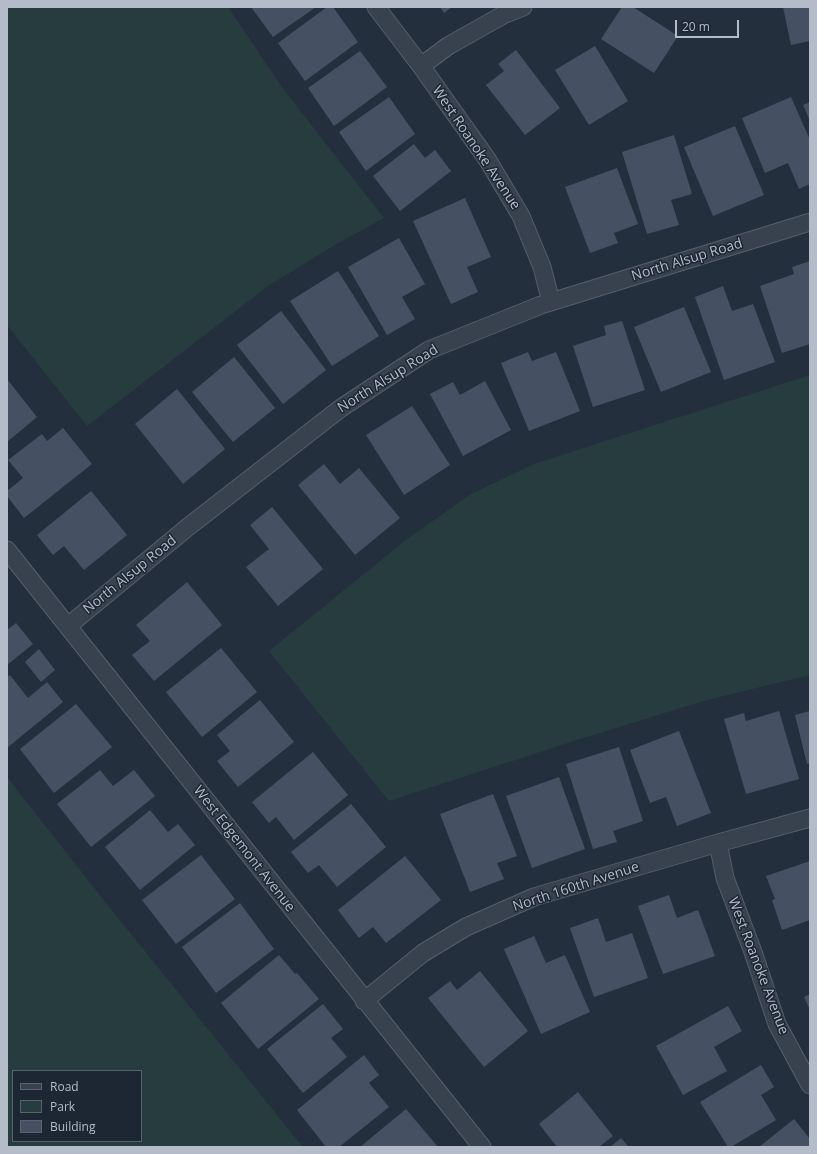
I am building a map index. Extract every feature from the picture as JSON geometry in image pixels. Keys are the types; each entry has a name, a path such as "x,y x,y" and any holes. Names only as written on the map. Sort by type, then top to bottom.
{"street":[{"name":"West Roanoke Avenue","path":"376,7 421,66 487,159 521,216 542,267 551,302"},
{"path":"421,66 448,46 503,15 523,7"},
{"name":"North Alsup Road","path":"68,626 194,522 341,408 429,350 551,302 810,222"},
{"name":"West Edgemont Avenue","path":"7,550 482,1147"},
{"name":"North 160th Avenue","path":"364,1000 423,953 466,927 534,897 718,843 810,818"},
{"name":"West Roanoke Avenue","path":"718,843 725,878 753,952 777,1024 810,1085"}],"green space":[{"path":"7,7 228,7 284,90 384,218 333,246 268,286 87,426 7,325"},
{"path":"810,375 810,675 707,700 389,801 269,651 407,539 471,494 534,464"},
{"path":"7,777 102,898 303,1147 7,1147"}],"building":[{"path":"251,7 316,7 273,37"},
{"path":"327,7 333,7 358,42 305,81 278,43"},
{"path":"440,7 452,7 444,13"},
{"path":"622,7 633,7 678,36 654,73 601,39"},
{"path":"783,7 810,7 810,41 791,45"},
{"path":"595,46 628,101 589,125 555,70"},
{"path":"516,50 560,108 525,135 486,85 504,71 498,64"},
{"path":"360,51 387,87 334,126 308,88"},
{"path":"389,97 415,134 366,171 339,132"},
{"path":"791,97 810,140 810,184 799,189 788,163 765,173 742,118"},
{"path":"810,102 810,121 803,105"},
{"path":"735,126 764,195 713,216 684,147"},
{"path":"674,135 692,194 671,200 679,225 647,234 622,152"},
{"path":"414,144 425,158 435,150 451,171 400,211 373,176"},
{"path":"617,168 638,224 614,233 618,243 590,253 565,187"},
{"path":"465,198 491,257 467,267 478,292 451,304 413,221"},
{"path":"399,238 425,284 402,297 415,319 387,335 348,267"},
{"path":"810,261 810,344 782,353 760,286 794,274 792,267"},
{"path":"338,271 379,336 332,366 290,301"},
{"path":"723,286 732,311 753,304 775,362 724,380 695,297"},
{"path":"684,307 711,372 661,392 634,327"},
{"path":"281,311 326,370 283,404 237,345"},
{"path":"622,321 645,390 593,407 573,346 606,335 604,326"},
{"path":"528,352 532,361 556,352 580,411 529,431 501,363"},
{"path":"234,357 275,408 233,442 192,392"},
{"path":"7,379 37,417 7,442"},
{"path":"485,381 511,430 463,456 430,394 453,382 460,395"},
{"path":"177,389 225,449 183,484 135,424"},
{"path":"412,406 450,465 404,495 366,435"},
{"path":"63,428 92,464 24,518 7,496 7,491 23,478 8,460 42,434 47,441"},
{"path":"324,464 340,484 359,468 400,518 355,555 298,485"},
{"path":"91,491 127,535 84,570 64,546 53,555 37,535"},
{"path":"272,507 323,569 278,606 246,567 269,549 250,525"},
{"path":"187,582 222,625 154,681 132,655 150,641 136,625"},
{"path":"16,623 33,644 7,665 7,630"},
{"path":"221,648 257,692 202,737 166,692"},
{"path":"39,649 55,670 41,682 25,662"},
{"path":"10,675 28,698 47,682 63,702 7,748 7,677"},
{"path":"260,700 294,742 238,787 217,761 230,751 217,735"},
{"path":"76,704 112,747 54,793 20,749"},
{"path":"779,711 799,779 746,794 724,719 744,713 746,721"},
{"path":"810,711 810,763 807,764 795,715"},
{"path":"679,731 711,813 677,826 666,797 650,803 630,750"},
{"path":"619,747 643,821 613,831 617,842 593,849 566,764"},
{"path":"313,752 348,795 294,840 276,817 269,823 252,802"},
{"path":"100,770 113,786 134,770 155,796 91,847 57,804"},
{"path":"559,777 585,849 532,868 506,796"},
{"path":"493,794 517,856 497,863 504,879 470,892 440,814"},
{"path":"351,804 386,847 337,887 319,865 308,873 291,852"},
{"path":"150,810 168,832 178,824 195,845 140,890 105,847"},
{"path":"201,855 235,899 176,944 142,900"},
{"path":"405,856 441,900 386,943 373,927 359,938 338,910"},
{"path":"810,861 810,920 782,930 772,900 775,899 766,876"},
{"path":"669,895 677,918 698,910 715,956 663,974 638,906"},
{"path":"240,903 274,949 216,993 182,947"},
{"path":"598,918 606,942 632,933 648,978 594,997 570,928"},
{"path":"534,936 546,963 565,955 590,1012 541,1034 504,949"},
{"path":"279,955 295,974 297,973 319,999 258,1049 221,1003"},
{"path":"480,971 528,1031 484,1067 428,998 450,981 457,990"},
{"path":"810,994 810,1010 804,997"},
{"path":"323,1004 343,1029 331,1038 347,1057 303,1093 267,1049"},
{"path":"728,1006 742,1031 714,1047 727,1071 683,1095 656,1046"},
{"path":"364,1055 379,1075 369,1083 389,1107 339,1147 326,1147 297,1110"},
{"path":"761,1065 774,1087 761,1095 776,1120 731,1147 728,1147 700,1102"},
{"path":"578,1092 613,1136 599,1147 557,1147 539,1124"},
{"path":"406,1109 438,1147 360,1147"},
{"path":"794,1119 810,1139 810,1147 759,1147"},
{"path":"621,1138 629,1147 610,1147"}]}
